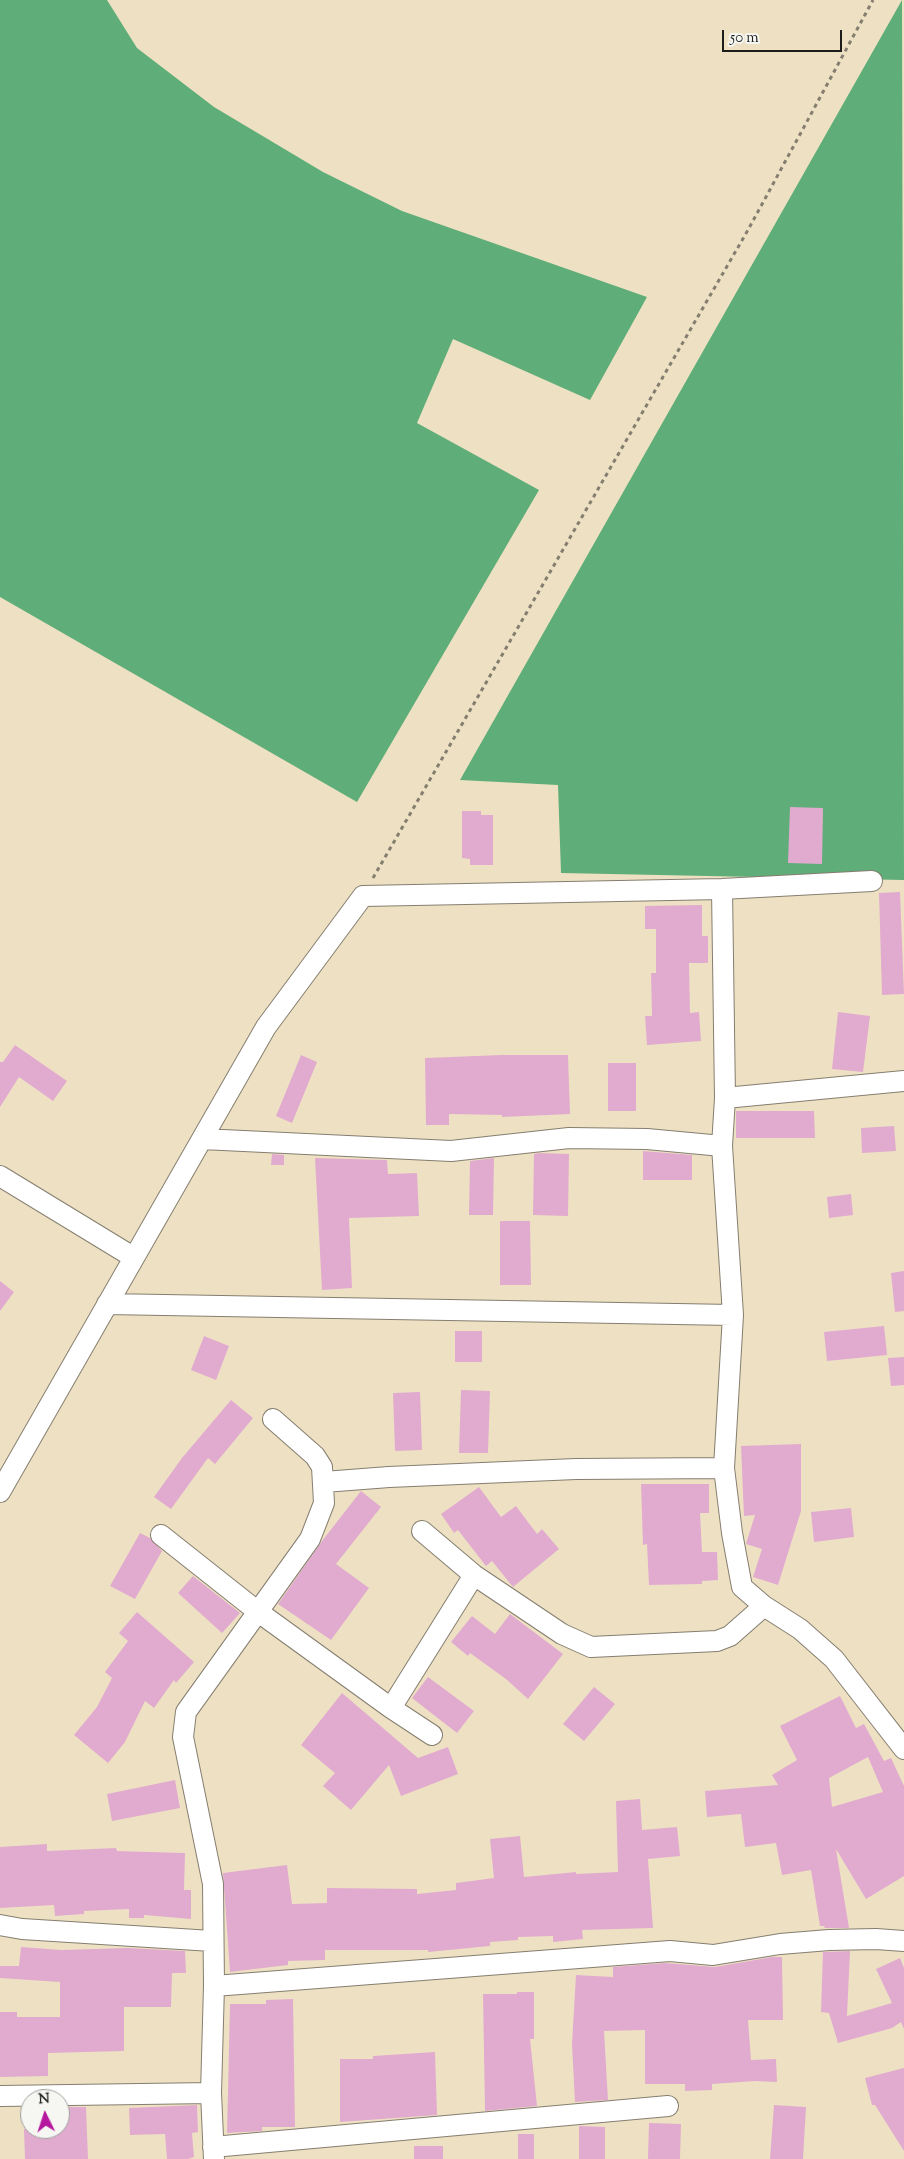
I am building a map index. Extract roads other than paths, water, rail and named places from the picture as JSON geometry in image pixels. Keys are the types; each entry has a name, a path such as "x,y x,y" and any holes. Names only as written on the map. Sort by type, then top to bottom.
{"street":[{"path":"0,1492 266,1026 363,896 722,888 872,881"},
{"path":"722,888 724,1098 722,1146 732,1315 724,1468 732,1532 742,1587 764,1606 800,1629 834,1659 904,1749"},
{"path":"724,1098 904,1081"},
{"path":"202,1139 451,1151 569,1138 647,1139 722,1146"},
{"path":"0,1176 134,1257"},
{"path":"106,1304 732,1315"},
{"path":"274,1420 315,1456 322,1467 324,1503 310,1539 186,1712 183,1737 213,1884 212,1941 214,1986 211,2093 214,2153 668,2106"},
{"path":"324,1482 389,1477 576,1469 724,1468"},
{"path":"422,1531 474,1575 562,1634 591,1647 717,1640 730,1636 764,1606"},
{"path":"161,1535 257,1611 391,1708 432,1735"},
{"path":"391,1708 474,1575"},
{"path":"0,1926 212,1941"},
{"path":"214,1986 670,1951 713,1955 780,1944 829,1940 876,1939 904,1941"},
{"path":"0,2096 211,2093"}]}
